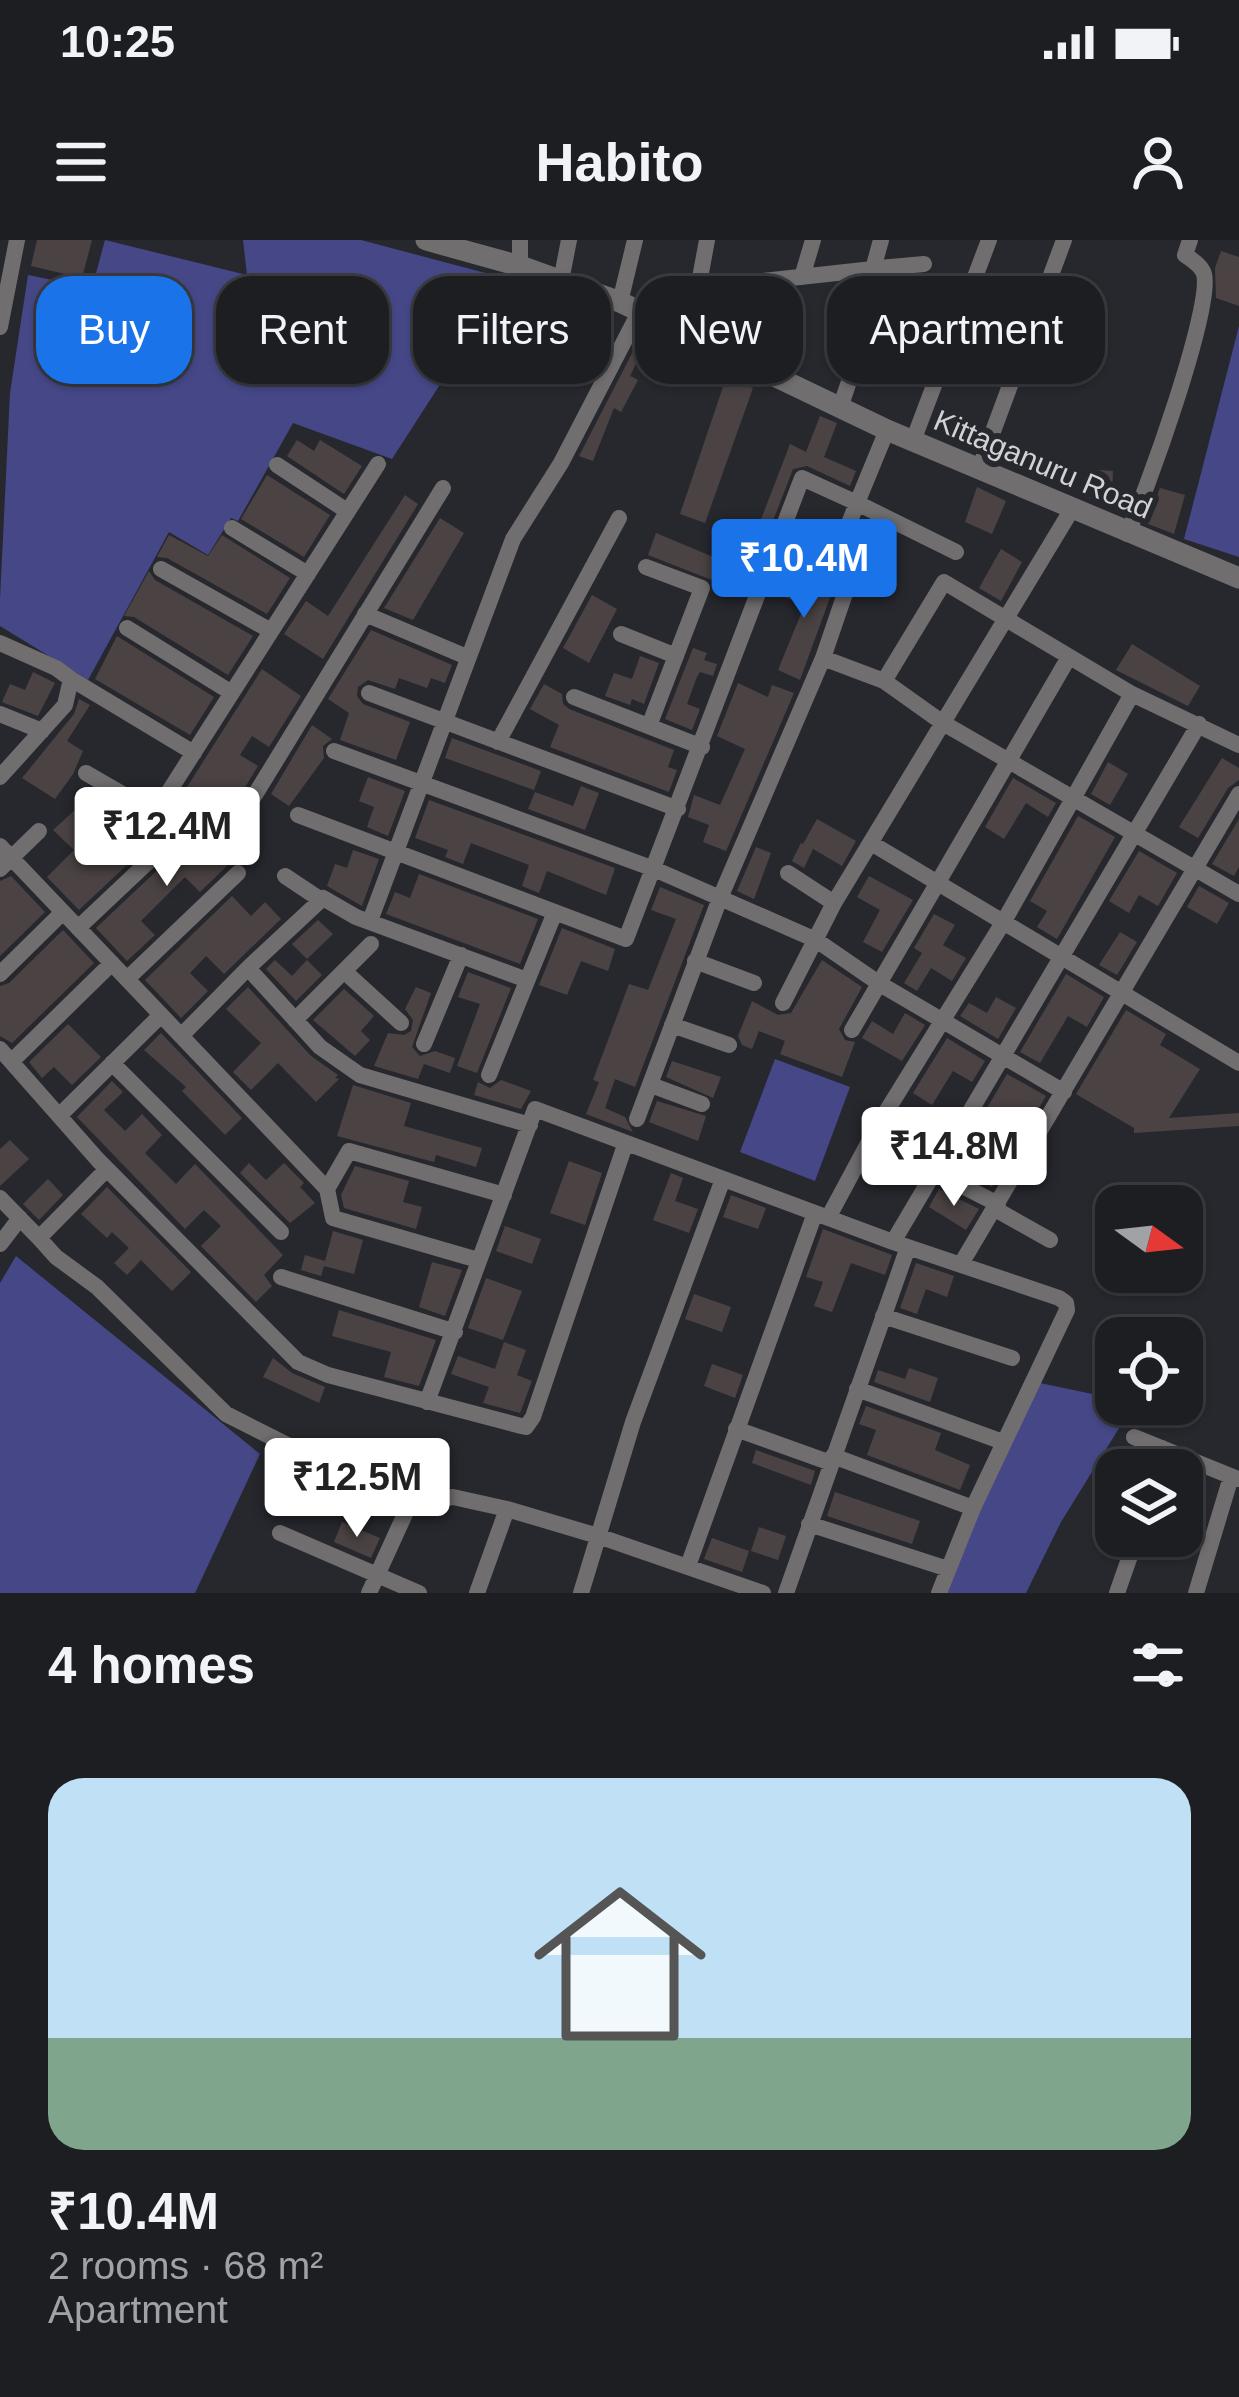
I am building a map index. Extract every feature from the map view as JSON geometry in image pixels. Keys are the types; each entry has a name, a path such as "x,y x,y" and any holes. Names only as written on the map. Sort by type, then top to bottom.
{"street":[{"path":"0,327 5,275 17,240"},
{"name":"Kittaganuru Road","path":"427,240 547,276"},
{"path":"520,240 520,266"},
{"path":"562,276 569,240"},
{"path":"370,921 512,539 561,463 630,306 635,240"},
{"path":"700,276 707,240"},
{"path":"802,276 813,240"},
{"path":"840,408 881,268 881,240"},
{"path":"914,441 989,240"},
{"path":"980,470 1064,240"},
{"path":"1127,534 1180,392 1198,320 1205,277 1184,254 1190,240"},
{"path":"803,277 924,264"},
{"name":"Kittaganuru Road","path":"611,299 887,430 1239,578"},
{"path":"630,306 635,303"},
{"path":"637,1119 720,898 823,658 851,576 833,565 887,430"},
{"path":"86,773 148,809 159,807 378,464"},
{"path":"277,465 347,512"},
{"path":"298,815 626,940 802,478 956,552"},
{"path":"170,790 226,825 242,816 443,488"},
{"path":"784,1003 834,903 1072,509"},
{"path":"498,742 619,518"},
{"path":"232,528 308,574"},
{"path":"646,567 702,588 649,726"},
{"path":"161,568 271,631"},
{"path":"884,681 944,582 1132,694 1239,745"},
{"path":"365,614 467,657"},
{"path":"128,628 232,693"},
{"path":"621,634 676,656"},
{"path":"0,643 56,668 194,753"},
{"path":"852,1030 1069,657"},
{"path":"823,658 884,681 943,723 1239,893"},
{"path":"0,777 65,705 71,680"},
{"path":"369,693 678,809"},
{"path":"688,1566 736,1430 822,1215 1004,921 1132,694"},
{"path":"574,698 702,747"},
{"path":"0,714 42,730"},
{"path":"787,1593 883,1316 901,1244 935,1172 1199,724"},
{"path":"334,751 654,869 816,940 880,984 1064,1092"},
{"path":"962,1264 1239,794"},
{"path":"78,928 201,812"},
{"path":"39,830 4,858 63,912 327,1189 333,1218 478,1260"},
{"path":"871,843 1239,1063"},
{"path":"127,979 238,873"},
{"path":"788,873 834,903"},
{"path":"285,876 321,900 527,980"},
{"path":"181,1036 321,900"},
{"path":"0,974 63,912"},
{"path":"489,1075 555,913"},
{"path":"295,1020 370,944"},
{"path":"424,1044 460,955"},
{"path":"695,962 754,983"},
{"path":"112,963 6,1055 106,1170 298,1362 328,1375 520,1426 530,1423 625,1145"},
{"path":"248,968 320,1047 360,1075 530,1125"},
{"path":"344,971 401,1023"},
{"path":"61,1114 161,1015"},
{"path":"672,1025 729,1045"},
{"path":"112,1064 281,1232"},
{"path":"651,1085 702,1104"},
{"path":"427,1402 535,1109 1059,1298 1068,1306 973,1508 939,1593"},
{"path":"327,1189 349,1151 504,1195"},
{"path":"39,1238 106,1170"},
{"path":"935,1172 1050,1240"},
{"path":"581,1593 633,1422 723,1179"},
{"path":"0,1198 56,1257 97,1287 226,1414 380,1498 410,1503 453,1497 507,1510 763,1593"},
{"path":"0,1244 20,1218"},
{"path":"281,1277 455,1332"},
{"path":"883,1316 1012,1358"},
{"path":"857,1389 1003,1442"},
{"path":"736,1430 973,1508"},
{"path":"1134,1437 1235,1478 1196,1593"},
{"path":"368,1593 410,1503"},
{"path":"477,1593 507,1510"},
{"path":"809,1524 947,1569"},
{"path":"280,1533 419,1593"},
{"path":"1117,1593 1130,1557"}],"shaded area":[{"path":"105,240 247,275 243,240 361,240 497,276 413,276 413,384 440,384 392,459 293,423 238,521 231,518 208,555 169,532 88,680 0,626 10,393 28,275 36,277 36,384 192,384 192,276 95,276"},
{"path":"1239,326 1239,557 1184,539"},
{"path":"775,1059 850,1087 815,1181 740,1152"},
{"path":"16,1256 260,1454 195,1593 0,1593 0,1283"},
{"path":"1040,1383 1095,1395 1095,1425 1121,1425 1106,1449 1095,1449 1095,1467 1026,1593 944,1593 970,1525"}],"building":[{"path":"37,240 92,240 83,276 31,266"},
{"path":"1221,251 1239,257 1239,306 1216,298 1215,268"},
{"path":"635,348 630,376 636,384 621,412 614,408 593,461 579,456"},
{"path":"724,384 753,388 705,523 680,514"},
{"path":"820,416 837,423 824,457 856,471 850,486 807,466 793,469 745,593 648,555 656,533 742,569 790,444 806,452"},
{"path":"297,440 314,451 320,440 362,466 344,494 287,456"},
{"path":"1086,469 1113,471 1112,497 1123,498 1122,513 1084,496"},
{"path":"267,475 330,515 304,557 241,519"},
{"path":"977,487 1006,501 992,534 965,522"},
{"path":"1160,488 1185,495 1174,534 1146,523"},
{"path":"405,495 418,504 323,659 284,634 306,601 328,616"},
{"path":"440,518 464,533 413,620 384,608"},
{"path":"169,535 208,556 222,535 290,578 267,614 167,558 157,557"},
{"path":"1001,549 1022,562 1001,601 979,588"},
{"path":"149,571 155,580 253,636 228,675 134,617 124,616"},
{"path":"817,574 836,581 800,680 778,670 805,604 772,593 778,578 812,589"},
{"path":"592,595 617,609 589,663 563,648"},
{"path":"371,630 452,665 445,683 431,678 427,688 399,678 395,689 368,680 358,687 363,704 410,722 396,760 340,740 349,713 328,699"},
{"path":"117,636 214,697 190,735 95,679"},
{"path":"1132,644 1200,686 1188,706 1116,670"},
{"path":"693,648 707,653 704,660 717,664 713,676 700,672 697,677 687,704 700,709 692,730 665,719"},
{"path":"640,656 659,663 644,704 632,699 630,705 605,696 614,673 632,679"},
{"path":"262,669 301,696 269,747 252,736 240,755 258,766 233,807 225,811 187,787"},
{"path":"33,672 55,683 38,716 2,702 10,684 25,690"},
{"path":"738,683 768,697 772,685 794,693 726,851 703,842 709,825 688,817 694,795 720,805 745,749 717,736"},
{"path":"544,684 562,694 569,709 674,750 668,767 677,770 669,792 550,747 559,725 530,709"},
{"path":"79,699 90,705 67,741 83,751 55,799 22,778 74,714"},
{"path":"312,725 332,739 323,746 324,758 289,806 271,794"},
{"path":"452,738 541,771 534,790 445,758"},
{"path":"1222,758 1239,768 1239,780 1228,788 1198,838 1179,827"},
{"path":"1108,762 1128,774 1110,805 1091,794"},
{"path":"368,777 405,791 388,836 367,827 374,807 359,801"},
{"path":"1013,778 1056,803 1048,817 1026,803 1004,839 985,827"},
{"path":"581,786 599,793 585,830 528,809 535,792 573,806"},
{"path":"107,800 143,821 162,819 173,808 181,814 79,910 47,877 74,850 53,830 76,809 95,820"},
{"path":"429,800 615,868 606,895 547,871 539,893 522,886 529,865 471,843 463,864 445,857 448,850 415,838"},
{"path":"1078,816 1115,837 1057,939 1037,927 1047,911 1030,901"},
{"path":"817,819 856,841 842,866 813,849 804,868 792,861 801,843 810,848 803,844"},
{"path":"1239,819 1239,867 1234,876 1212,864"},
{"path":"202,828 221,844 227,838 246,856 229,864 200,892 185,877 141,921 155,935 127,961 96,928"},
{"path":"756,847 771,853 754,899 737,891"},
{"path":"353,850 379,859 362,906 327,886 335,864 347,868"},
{"path":"1139,851 1177,873 1158,906 1139,895 1129,913 1109,901"},
{"path":"419,874 538,919 520,964 386,914 395,892 410,898"},
{"path":"11,876 45,912 0,956 0,881"},
{"path":"869,876 913,900 882,952 863,942 880,910 857,897"},
{"path":"1199,886 1229,903 1217,924 1187,907"},
{"path":"660,887 704,905 635,1087 615,1079 605,1108 625,1117 633,1132 586,1114 599,1082 593,1080 629,984 648,990 676,919 651,910"},
{"path":"232,896 251,916 265,902 281,919 224,974 206,956 190,973 208,991 181,1018 145,980"},
{"path":"934,914 955,925 943,945 966,958 952,981 931,968 917,991 904,983 922,953 914,948"},
{"path":"318,920 333,934 307,959 292,944"},
{"path":"562,928 615,949 608,971 581,961 567,995 539,985"},
{"path":"63,930 94,963 12,1043 0,1036 0,986 9,983"},
{"path":"1120,932 1137,942 1117,975 1099,965"},
{"path":"275,960 292,976 307,960 322,975 296,1001 266,969"},
{"path":"822,960 862,987 839,1029 845,1040 855,1042 842,1077 780,1054 785,1041 759,1031 752,1049 742,1045 738,1036 752,1001 778,1015 791,1013"},
{"path":"468,972 511,988 477,1073 457,1066 480,1004 458,997"},
{"path":"1066,974 1104,997 1087,1027 1068,1016 1040,1063 1020,1052"},
{"path":"248,987 311,1056 338,1075 316,1102 278,1063 251,1090 233,1072 261,1043 226,1009"},
{"path":"416,987 431,993 412,1047 420,1056 435,1051 455,1058 450,1073 424,1064 418,1079 374,1066 388,1033 411,1031 413,1020 405,1009"},
{"path":"344,989 374,1016 361,1031 370,1040 355,1056 313,1020"},
{"path":"996,997 1016,1008 998,1039 960,1016 969,1003 987,1013"},
{"path":"1126,1010 1166,1034 1160,1045 1200,1069 1169,1118 1239,1113 1239,1126 1134,1133 1134,1128 1076,1094"},
{"path":"905,1013 925,1025 902,1061 862,1038 872,1021 893,1034"},
{"path":"68,1024 101,1057 72,1085 54,1067 42,1078 29,1062"},
{"path":"161,1033 242,1118 225,1135 182,1091 186,1087 144,1050"},
{"path":"947,1038 985,1061 972,1082 953,1071 932,1105 913,1093"},
{"path":"672,1061 721,1077 713,1098 666,1077"},
{"path":"1007,1074 1046,1096 992,1187 952,1167 965,1145 986,1157 997,1137 977,1125"},
{"path":"501,1080 531,1091 521,1109 474,1095 478,1082 490,1088"},
{"path":"112,1081 123,1092 104,1110 125,1131 142,1114 162,1135 145,1153 176,1184 195,1164 283,1255 264,1275 272,1286 256,1302 201,1246 221,1226 204,1210 185,1229 77,1117"},
{"path":"353,1085 411,1103 404,1126 482,1148 476,1167 436,1155 434,1162 337,1136"},
{"path":"657,1101 706,1116 698,1141 649,1122"},
{"path":"10,1140 29,1159 0,1186 0,1149"},
{"path":"569,1161 602,1173 585,1225 550,1213"},
{"path":"249,1163 266,1180 284,1163 315,1203 290,1223 240,1173"},
{"path":"355,1166 409,1181 403,1202 422,1207 416,1229 344,1208 341,1195"},
{"path":"671,1173 683,1178 675,1201 698,1209 689,1233 653,1220"},
{"path":"48,1179 63,1195 39,1220 23,1204"},
{"path":"107,1187 191,1272 172,1291 141,1260 127,1275 114,1263 129,1248 112,1232 107,1238 81,1214"},
{"path":"939,1189 979,1209 966,1230 929,1207"},
{"path":"731,1195 766,1208 758,1229 723,1217"},
{"path":"505,1226 541,1239 532,1264 496,1251"},
{"path":"823,1229 892,1255 885,1275 851,1263 832,1312 814,1306 823,1282 806,1277"},
{"path":"333,1231 363,1240 354,1274 324,1266 321,1276 301,1270 305,1255 325,1261"},
{"path":"432,1262 462,1270 445,1316 419,1307"},
{"path":"916,1263 954,1276 947,1297 926,1289 917,1314 900,1308"},
{"path":"486,1278 522,1291 503,1340 468,1328"},
{"path":"694,1294 731,1307 722,1332 685,1319"},
{"path":"339,1310 436,1340 419,1386 384,1377 391,1352 332,1336"},
{"path":"504,1342 526,1350 517,1375 532,1381 520,1413 483,1403 489,1387 451,1374 458,1356 495,1369"},
{"path":"273,1358 292,1373 325,1387 319,1403 263,1377"},
{"path":"712,1364 743,1375 735,1398 704,1386"},
{"path":"909,1368 938,1378 930,1402 874,1382 878,1370 905,1379"},
{"path":"866,1406 941,1433 935,1450 970,1465 960,1490 867,1455 876,1430 859,1424"},
{"path":"756,1450 815,1471 811,1485 752,1463"},
{"path":"835,1492 920,1521 912,1544 827,1516"},
{"path":"342,1522 380,1538 371,1558 334,1542"},
{"path":"759,1527 786,1536 778,1560 751,1551"},
{"path":"712,1538 749,1551 742,1572 704,1559"}]}
